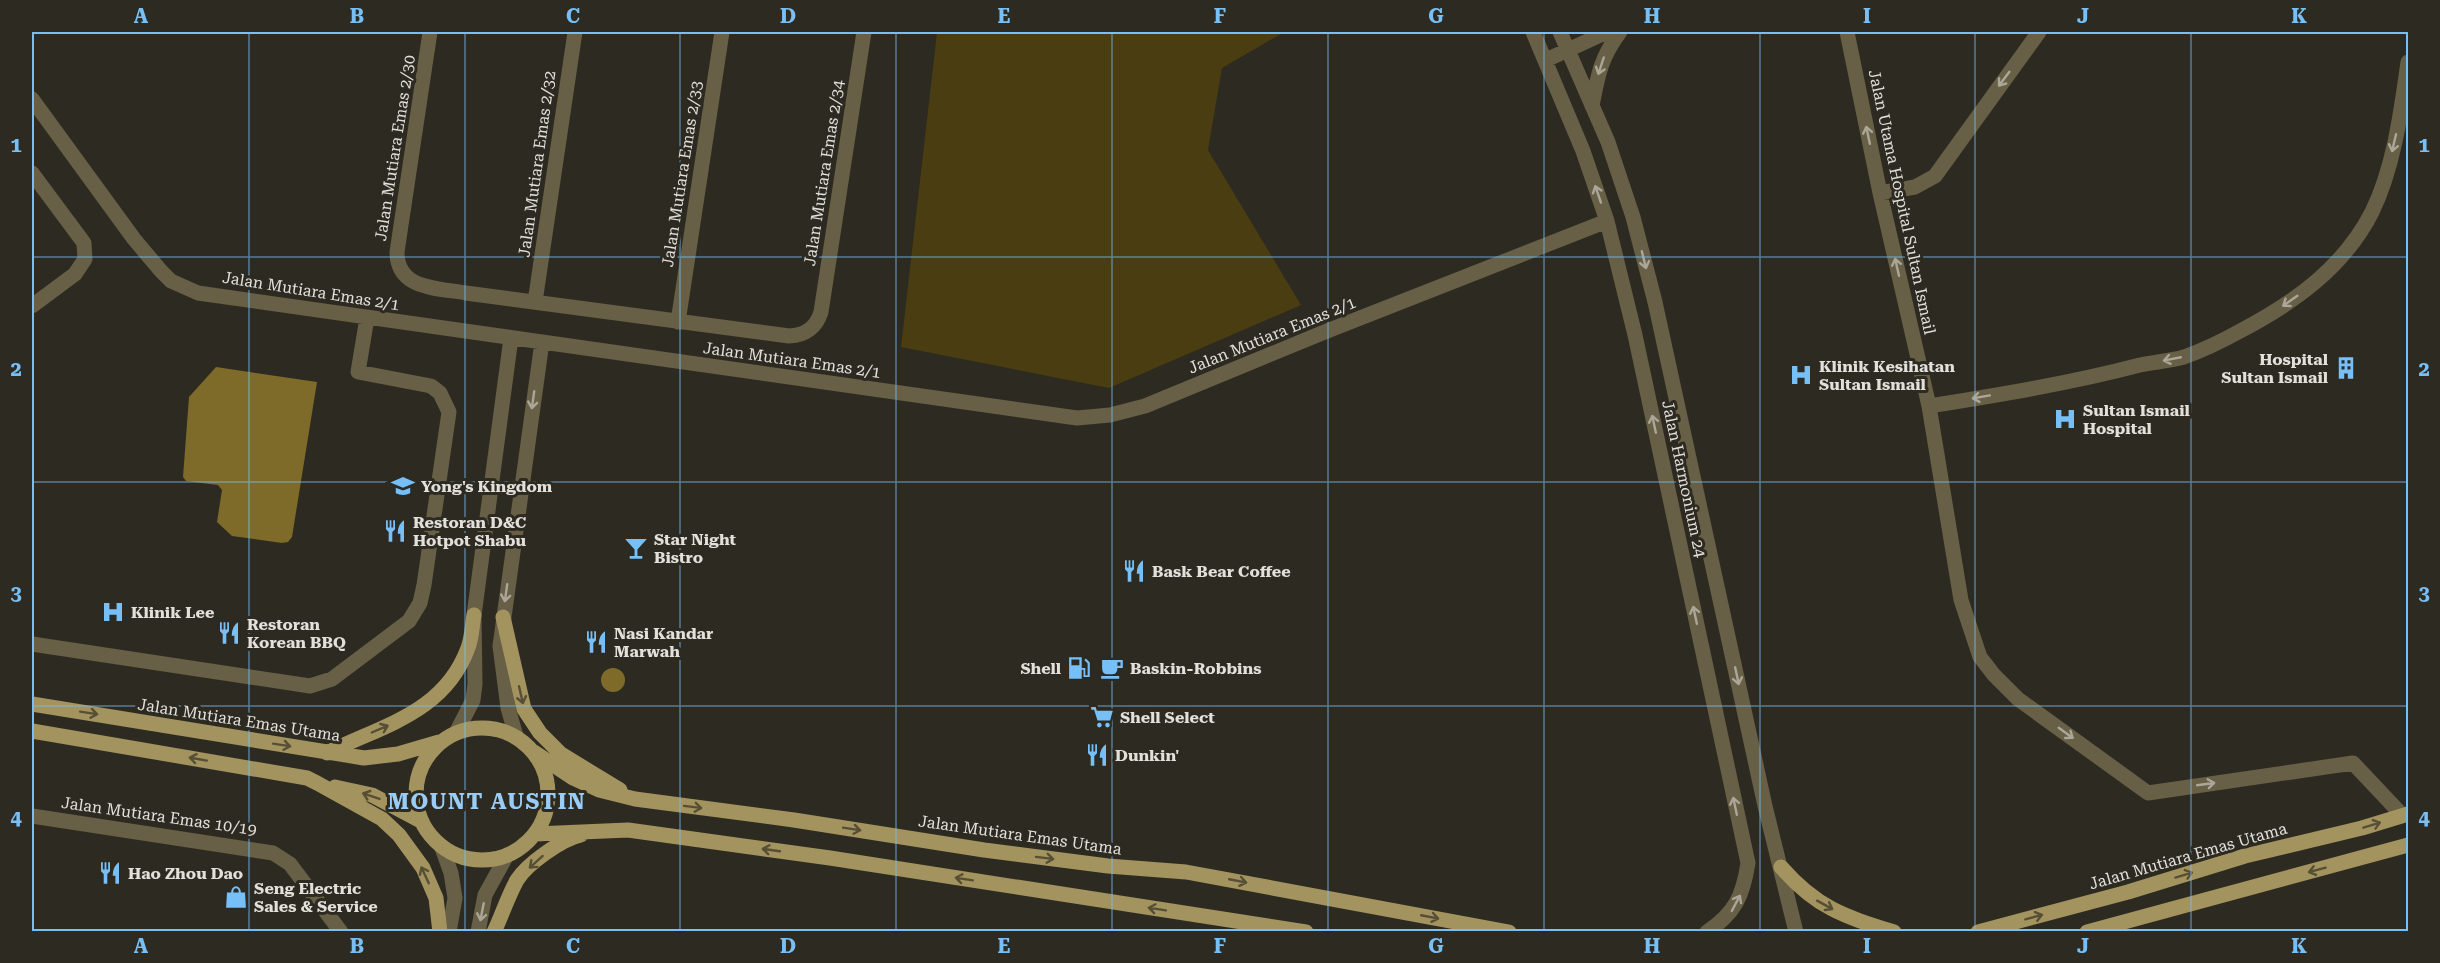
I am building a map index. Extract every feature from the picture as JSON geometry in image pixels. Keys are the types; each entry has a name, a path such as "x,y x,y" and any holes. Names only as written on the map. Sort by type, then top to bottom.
{"main road":[{"path":"327,753 419,710 444,690 457,671 469,646 474,615"},
{"path":"503,617 524,709 540,734 561,754 635,799"},
{"name":"Jalan Mutiara Emas Utama","path":"34,701 364,758 398,754 440,742"},
{"path":"476,727 497,729 516,736 534,752 543,767 548,784 548,802 544,818 535,834 523,847 490,860 474,860 457,856 442,848 430,836 421,821 416,804 416,786 420,770 428,754 440,742 456,733 476,727"},
{"path":"32,731 306,778 317,783 382,819 399,835 423,868 436,898 440,932"},
{"name":"Jalan Mutiara Emas Utama","path":"534,752 573,778 599,790 635,799 794,820 1018,855 1108,866 1186,872 1509,932"},
{"path":"317,783 372,795 421,821"},
{"name":"Jalan Mutiara Emas Utama","path":"1978,932 2128,892 2246,856 2362,828 2405,814"},
{"path":"535,834 628,830 830,858 1306,932"},
{"path":"494,932 518,879 545,854 571,837 628,830"},
{"path":"2087,932 2409,845"},
{"path":"1781,867 1800,888 1820,903 1850,917 1893,932"}],"street":[{"name":"Jalan Mutiara Emas 2/30","path":"430,32 397,252 400,269 411,282 420,285 535,302"},
{"name":"Jalan Mutiara Emas 2/32","path":"535,302 575,32"},
{"name":"Jalan Mutiara Emas 2/33","path":"678,322 722,32"},
{"name":"Jalan Mutiara Emas 2/34","path":"678,322 789,336 806,333 818,321 864,32"},
{"name":"Jalan Harmonium 24","path":"1533,32 1583,151 1607,221 1635,334 1748,863 1745,882 1733,909 1726,919 1707,932"},
{"name":"Jalan Harmonium 24","path":"1560,32 1608,142 1633,217 1655,302 1760,782 1796,932"},
{"path":"1546,60 1607,32"},
{"path":"1592,105 1599,68 1609,46 1620,32"},
{"name":"Jalan Utama Hospital Sultan Ismail","path":"1847,32 1880,192 1929,406 1961,600 1980,657 2018,699 2148,793 2353,763 2405,814"},
{"path":"1880,192 1915,187 1935,176 2039,32"},
{"path":"1929,406 2184,357 2274,313 2304,292 2335,264 2352,244 2379,196 2395,137 2409,62"},
{"name":"Jalan Mutiara Emas 2/1","path":"32,99 36,116 134,239 171,281 198,293 1077,418 1110,415 1145,406 1327,331 1607,221"},
{"path":"32,173 84,243 85,259 75,274 32,306"},
{"path":"535,302 678,322"},
{"path":"32,644 310,686 332,679 409,621 420,603 424,585 449,412 440,393 431,386 358,372 367,318"},
{"path":"456,733 473,699 476,676 474,615 511,338"},
{"path":"516,736 508,708 500,646 542,342"},
{"name":"Jalan Mutiara Emas 10/19","path":"32,816 266,850 280,856 290,864 341,932"},
{"path":"442,848 451,873 455,898 450,932"},
{"path":"478,932 485,895 507,855"}],"shaded area":[{"path":"937,32 1284,32 1222,68 1208,150 1301,305 1109,388 901,347"},
{"path":"216,367 317,382 292,537 288,542 232,536 217,522 222,490 218,485 186,481 183,477 189,397"},
{"path":"613,668 622,671 625,680 622,689 613,692 604,689 601,680 604,671"}],"place":[{"name":"Hospital Sultan Ismail","path":"2346,368"},
{"name":"Klinik Kesihatan Sultan Ismail","path":"1801,375"},
{"name":"Sultan Ismail Hospital","path":"2065,419"},
{"name":"Yong's Kingdom","path":"403,486"},
{"name":"Restoran D&C Hotpot Shabu","path":"395,531"},
{"name":"Star Night Bistro","path":"636,548"},
{"name":"Bask Bear Coffee","path":"1134,571"},
{"name":"Klinik Lee","path":"113,612"},
{"name":"Restoran Korean BBQ","path":"229,633"},
{"name":"Nasi Kandar Marwah","path":"596,642"},
{"name":"Shell","path":"1079,668"},
{"name":"Baskin-Robbins","path":"1112,668"},
{"name":"Shell Select","path":"1102,717"},
{"name":"Dunkin'","path":"1097,755"},
{"name":"Hao Zhou Dao","path":"110,873"},
{"name":"Seng Electric Sales & Service","path":"236,897"}],"district":[{"name":"MOUNT AUSTIN","path":"487,801"}]}
